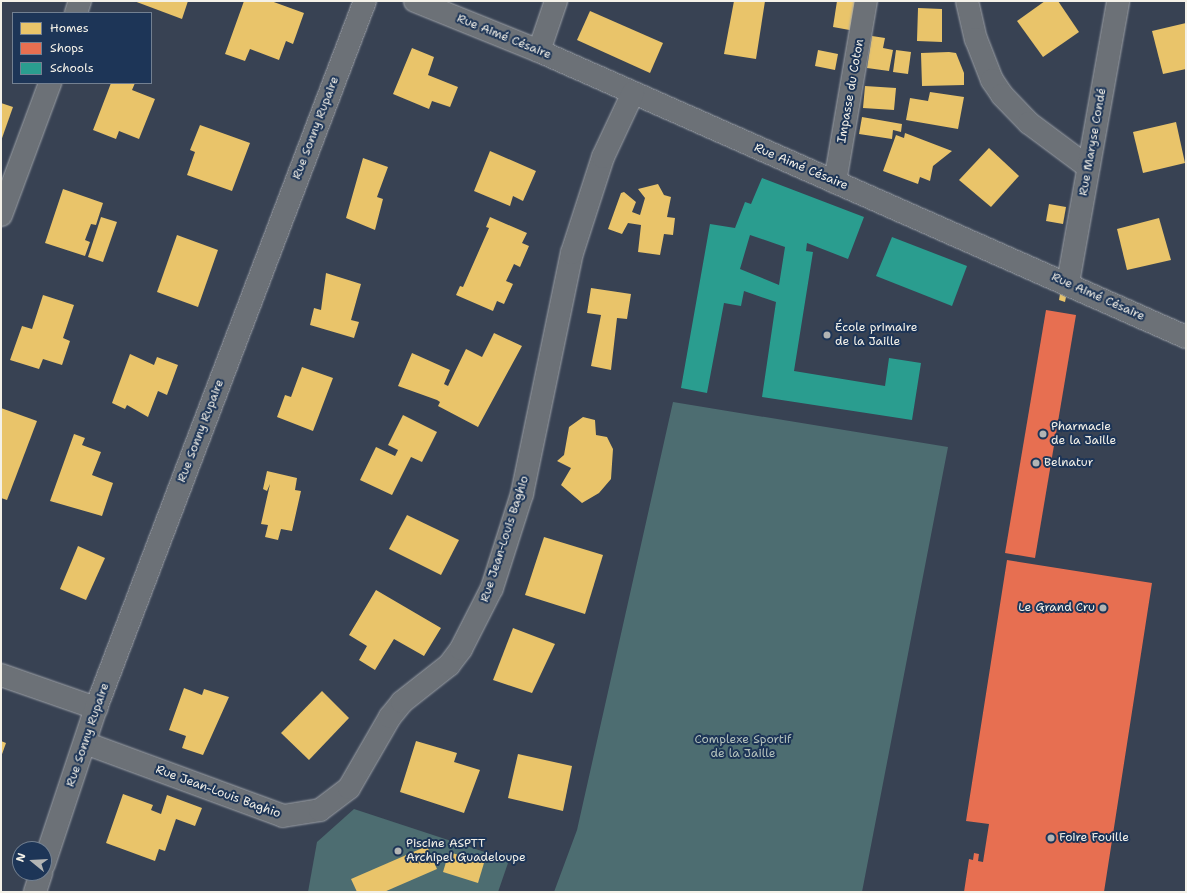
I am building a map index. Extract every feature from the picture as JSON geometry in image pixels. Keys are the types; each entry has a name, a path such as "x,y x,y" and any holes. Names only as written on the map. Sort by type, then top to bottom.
{"street":[{"path":"76,12 80,1"},
{"name":"Rue Sonny Rupaire","path":"52,841 96,708 365,1"},
{"name":"Rue Aimé Césaire","path":"415,1 539,51 1068,283 1186,337"},
{"path":"539,51 556,1"},
{"name":"Impasse du Coton","path":"835,182 866,1"},
{"path":"967,1 976,38 992,80 1002,95 1029,123 1088,166"},
{"name":"Rue Maryse Condé","path":"1068,283 1118,1"},
{"path":"1,215 50,84"},
{"name":"Rue Jean-Louis Baghio","path":"85,743 283,816 320,810 349,788 390,717 402,702 449,664 461,648 492,588 522,494 572,254 603,157 633,93"},
{"path":"1,675 96,708"},
{"path":"34,892 38,881"}],"green space":[{"name":"Complexe Sportif de la Jaille","path":"673,402 948,447 862,892 554,892 577,830"},
{"name":"Piscine ASPTT Archipel Guadeloupe","path":"354,809 509,860 498,892 308,892 317,842"}],"building: Homes":[{"path":"134,1 188,1 182,19"},
{"path":"244,1 271,1 304,13 293,44 286,41 279,60 250,49 245,61 225,54"},
{"path":"734,1 765,1 756,59 724,54"},
{"path":"837,1 860,1 855,31 833,27"},
{"path":"1045,1 1058,1 1079,32 1043,57 1017,21"},
{"path":"918,8 942,9 942,42 917,41"},
{"path":"590,11 663,43 650,73 577,40"},
{"path":"1186,23 1186,69 1163,74 1152,31"},
{"path":"872,36 885,38 883,48 893,50 889,71 867,68"},
{"path":"412,48 434,57 428,75 458,87 450,107 432,101 429,109 393,94"},
{"path":"818,50 838,54 835,70 815,66"},
{"path":"896,50 911,52 908,74 893,72"},
{"path":"921,53 956,53 964,73 964,85 922,86"},
{"path":"111,84 135,84 132,90 155,99 139,139 119,131 116,139 93,130"},
{"path":"865,86 896,88 894,110 863,108"},
{"path":"930,92 964,97 958,129 906,120 910,98 928,101"},
{"path":"1,103 13,107 1,141"},
{"path":"862,117 902,124 901,132 893,130 892,139 859,134"},
{"path":"1176,122 1185,163 1143,173 1133,132"},
{"path":"200,125 250,143 232,191 187,175 195,152 190,150"},
{"path":"905,133 952,151 933,166 930,181 920,177 918,184 883,171 896,135 904,138"},
{"path":"989,148 1019,176 991,207 959,180"},
{"path":"490,151 536,171 523,201 513,196 510,206 474,191"},
{"path":"363,158 388,167 377,197 383,199 375,230 346,218"},
{"path":"658,184 664,195 671,197 667,217 675,218 673,235 664,234 660,255 638,252 641,225 628,223 622,234 608,229 621,193 624,192 636,202 632,212 640,215 645,198 638,189"},
{"path":"63,189 103,203 96,225 91,224 85,240 90,242 85,256 45,243"},
{"path":"1049,204 1066,207 1063,224 1046,221"},
{"path":"101,217 117,222 103,262 88,257"},
{"path":"490,217 527,233 522,243 529,246 520,267 514,264 506,281 513,284 504,304 497,301 493,311 456,295 460,286 463,287 489,228 486,227"},
{"path":"1159,218 1171,260 1127,270 1117,229"},
{"path":"177,235 218,250 198,307 157,292"},
{"path":"326,273 361,284 351,320 359,322 354,338 310,325 314,308 321,310"},
{"path":"591,288 631,294 627,319 617,318 611,370 591,366 601,315 587,313"},
{"path":"1060,294 1066,297 1065,302 1059,300"},
{"path":"43,295 74,305 63,338 70,341 62,365 43,359 39,369 10,360 22,326 32,329"},
{"path":"494,333 522,346 478,427 438,406 440,402 437,400 398,386 412,353 450,370 444,384 448,386 466,349 482,357"},
{"path":"130,354 154,365 157,357 178,365 167,395 158,391 148,417 127,405 125,409 112,403"},
{"path":"302,367 333,378 313,431 277,417 285,395 291,397"},
{"path":"1,408 37,421 7,500 1,498"},
{"path":"403,415 437,432 422,462 411,457 392,495 360,480 376,447 395,456 398,450 388,445"},
{"path":"583,417 595,420 596,435 607,437 613,449 611,479 599,493 582,503 561,485 571,468 557,461 564,455 569,427"},
{"path":"74,434 85,438 82,445 101,452 92,475 113,483 102,516 50,501"},
{"path":"267,471 297,478 295,490 301,491 292,531 281,529 278,540 265,537 268,525 261,524 270,484 267,491 263,489"},
{"path":"407,515 459,540 441,575 389,549"},
{"path":"544,537 603,555 585,614 525,595"},
{"path":"78,546 105,558 86,600 60,589"},
{"path":"376,590 441,628 424,656 394,639 375,670 359,660 367,646 349,635"},
{"path":"513,628 555,644 532,693 493,680"},
{"path":"184,688 202,695 204,689 229,697 203,755 182,748 186,736 169,730"},
{"path":"322,691 349,718 309,760 281,733"},
{"path":"1,741 6,743 1,757"},
{"path":"416,741 457,753 454,762 480,770 464,813 400,792"},
{"path":"518,754 572,766 563,811 508,798"},
{"path":"123,794 153,805 151,810 161,814 167,795 202,808 195,826 176,819 165,851 159,849 155,861 106,843"},
{"path":"427,846 437,869 384,892 357,892 351,879"},
{"path":"449,852 484,863 478,883 443,872"}],"building: Shops":[{"path":"1046,310 1076,315 1035,558 1005,553"},
{"path":"1007,560 1152,583 1104,892 964,892 969,859 973,860 974,853 979,854 978,861 983,862 989,824 966,821"}],"building: Schools":[{"path":"762,178 864,217 848,259 807,243 806,251 813,252 794,371 885,386 889,358 921,363 912,420 762,397 776,302 744,291 741,306 724,303 707,393 681,388 710,224 735,228 745,202 751,204","holes":["750,235 785,247 779,285 740,269"]},
{"path":"892,237 967,266 952,306 876,276"}],"place":[{"name":"École primaire de la Jaille","path":"827,335"},
{"name":"Pharmacie de la Jaille","path":"1043,434"},
{"name":"Belnatur","path":"1036,463"},
{"name":"Le Grand Cru","path":"1103,608"},
{"name":"Foire Fouille","path":"1051,838"},
{"name":"Piscine ASPTT Archipel Guadeloupe","path":"398,851"}]}
